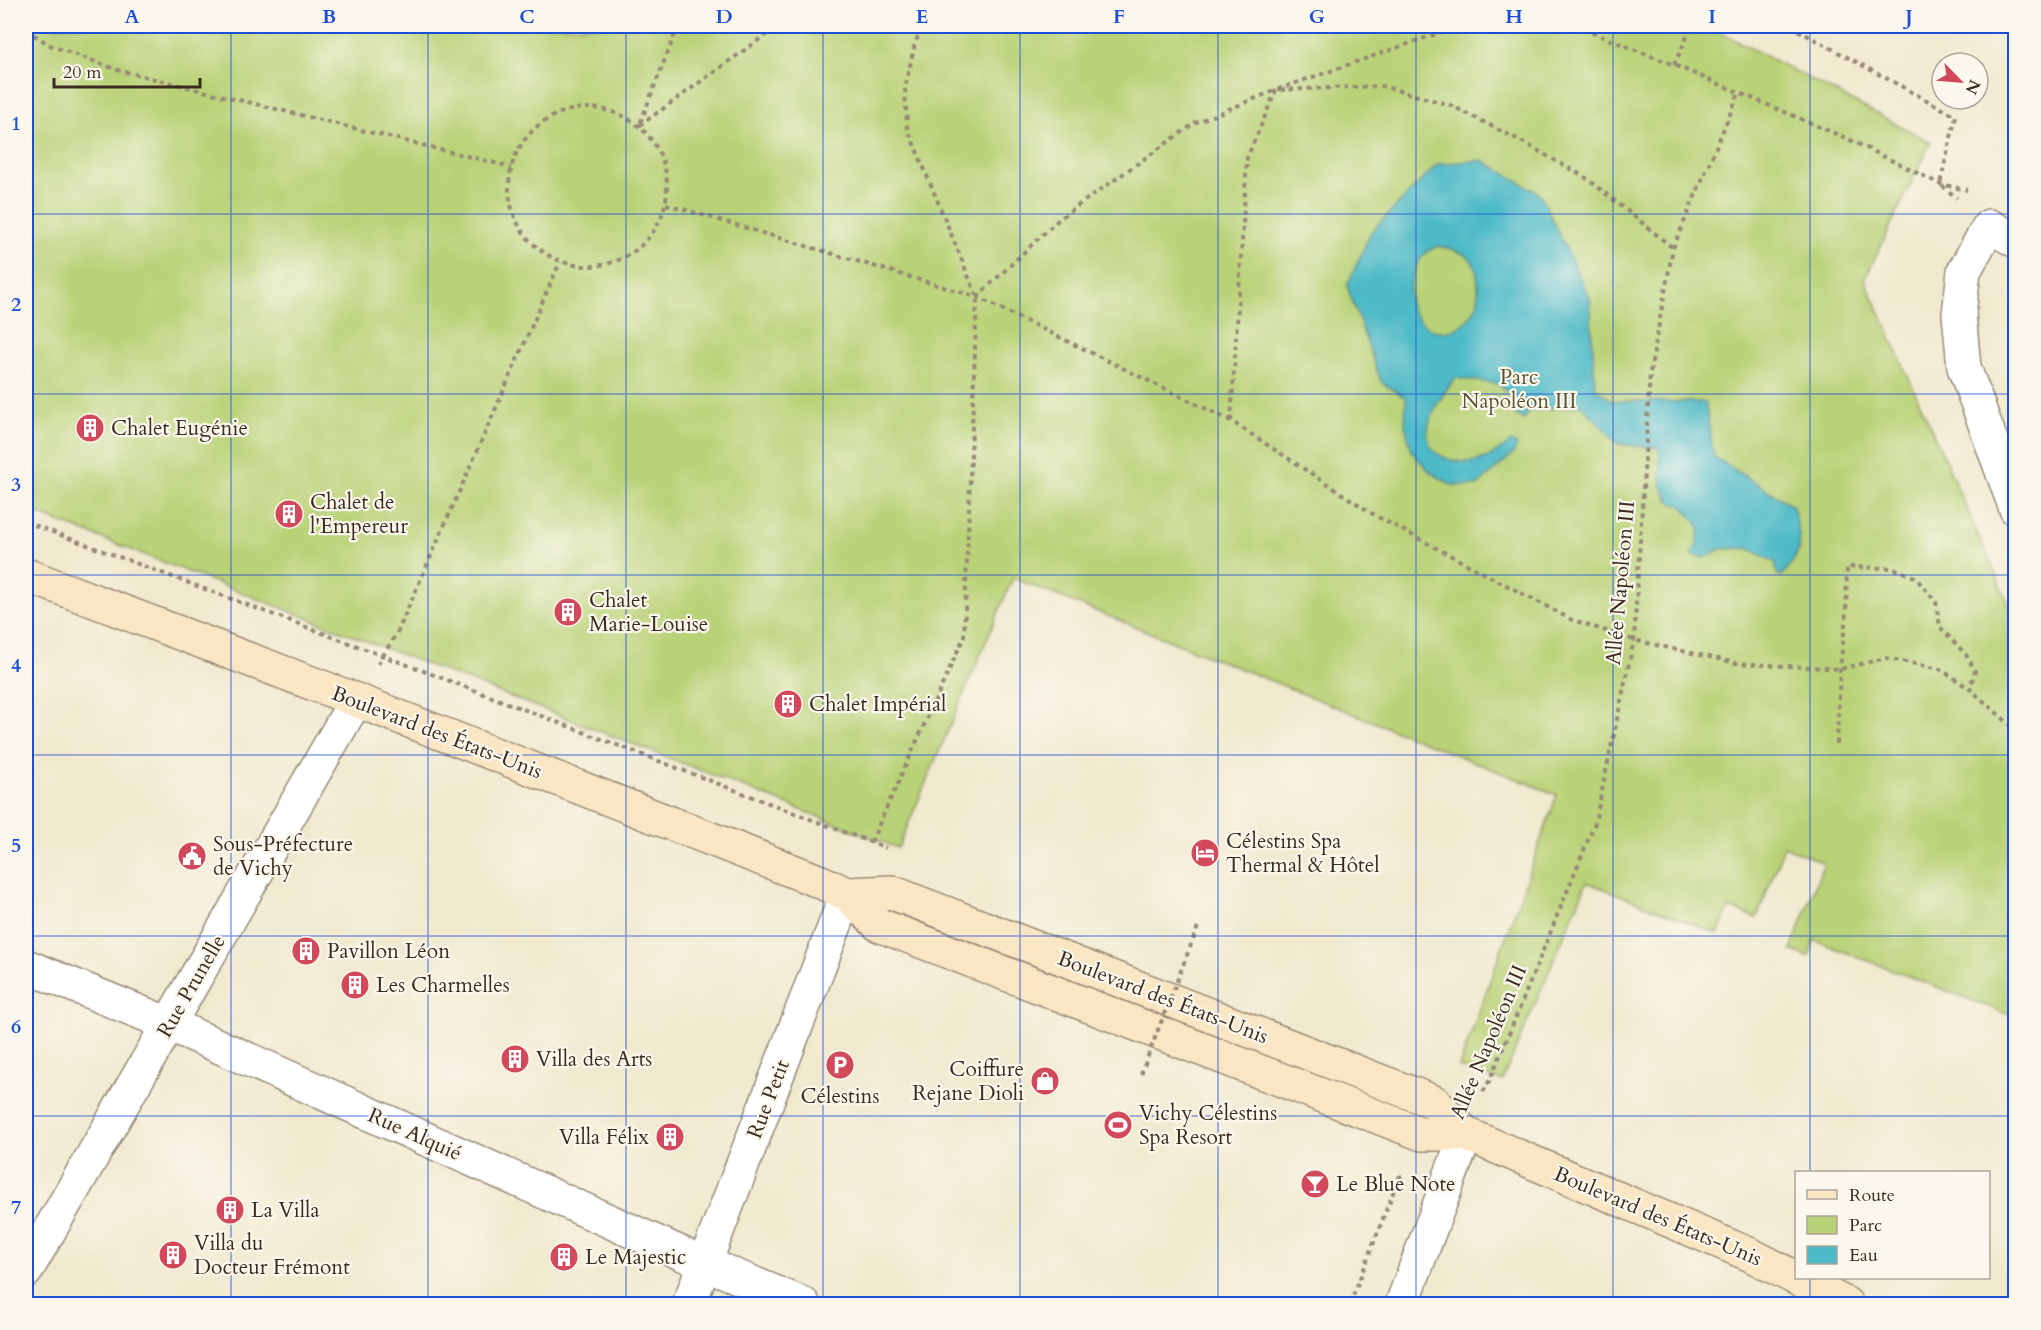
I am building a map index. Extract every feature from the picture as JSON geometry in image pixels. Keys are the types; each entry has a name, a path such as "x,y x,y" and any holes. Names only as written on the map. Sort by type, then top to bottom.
{"main road":[{"name":"Boulevard des États-Unis","path":"26,574 356,700 847,894 879,925 1422,1134 1466,1134 1751,1255 1795,1278"},
{"name":"Boulevard des États-Unis","path":"1797,1279 1846,1305"}],"street":[{"path":"2002,233 1964,271 1959,314 1964,367 2016,509"},
{"name":"Rue Prunelle","path":"26,1271 356,700"},
{"name":"Rue Petit","path":"688,1305 847,894"},
{"name":"Rue Alquié","path":"26,966 169,1024 803,1305"},
{"path":"1402,1305 1466,1134"}],"path":[{"path":"639,126 678,26"},
{"path":"639,126 778,26"},
{"path":"26,522 871,842 964,638 976,297 907,127 905,88 915,43 923,26"},
{"path":"976,297 1059,219 1194,123 1276,90 1459,26"},
{"path":"1575,26 1674,65 1848,139 1940,184 1956,116 1790,26"},
{"path":"1674,65 1692,26"},
{"path":"26,30 52,46 118,70 511,168"},
{"path":"1276,90 1382,86 1450,105 1521,141 1588,179 1672,248"},
{"path":"1231,421 1247,158 1276,90"},
{"name":"Allée Napoléon III","path":"1466,1134 1595,823 1634,640 1650,373 1672,248 1738,93"},
{"path":"590,107 616,112 639,126 654,142 664,161 668,183 666,204 656,230 638,250 614,263 588,267 560,262 537,249 522,232 512,212 508,190 511,168 522,144 540,124 564,111 590,107"},
{"path":"666,204 976,297 1231,421 1376,516 1572,620 1634,640 1736,663 1840,669 1886,658 1940,669 1970,689 2016,730"},
{"path":"356,700 398,631 560,262"},
{"path":"1837,744 1847,567 1892,568 1915,577 1936,602 1940,627 1976,671 1970,689"},
{"path":"1141,1074 1199,924"}],"green space":[{"name":"Parc Napoléon III","path":"26,26 1708,26 1931,142 1865,279 2015,618 2015,1017 1814,940 1809,957 1791,950 1824,863 1784,846 1757,918 1729,908 1718,934 1587,882 1502,1081 1459,1067 1557,795 1013,578 898,848 26,509"}],"water":[{"path":"1482,160 1540,194 1590,299 1595,388 1613,401 1705,402 1714,457 1793,506 1799,536 1798,551 1781,576 1777,574 1775,562 1748,548 1720,549 1704,558 1692,555 1700,527 1683,506 1674,504 1668,499 1662,486 1659,448 1618,444 1582,405 1528,411 1524,420 1511,411 1513,397 1498,384 1456,378 1442,395 1432,416 1428,440 1432,448 1446,458 1465,462 1487,457 1511,442 1517,444 1514,453 1477,486 1452,485 1430,472 1412,452 1405,425 1406,398 1381,382 1347,286 1371,232 1438,164","holes":["1438,246 1463,253 1476,268 1477,276 1478,300 1473,313 1461,325 1446,331 1430,329 1422,323 1414,314 1409,295 1411,280 1420,259 1429,250"]}],"place":[{"name":"Chalet Eugénie","path":"90,428"},
{"name":"Chalet de l'Empereur","path":"289,514"},
{"name":"Chalet Marie-Louise","path":"568,612"},
{"name":"Chalet Impérial","path":"788,704"},
{"name":"Célestins Spa Thermal & Hôtel","path":"1205,853"},
{"name":"Sous-Préfecture de Vichy","path":"192,856"},
{"name":"Pavillon Léon","path":"306,951"},
{"name":"Les Charmelles","path":"355,985"},
{"name":"Villa des Arts","path":"515,1059"},
{"name":"Célestins","path":"840,1065"},
{"name":"Coiffure Rejane Dioli","path":"1045,1081"},
{"name":"Vichy Célestins Spa Resort","path":"1118,1125"},
{"name":"Villa Félix","path":"670,1137"},
{"name":"Le Blue Note","path":"1315,1184"},
{"name":"La Villa","path":"230,1210"},
{"name":"Villa du Docteur Frémont","path":"173,1255"},
{"name":"Le Majestic","path":"564,1257"}]}
